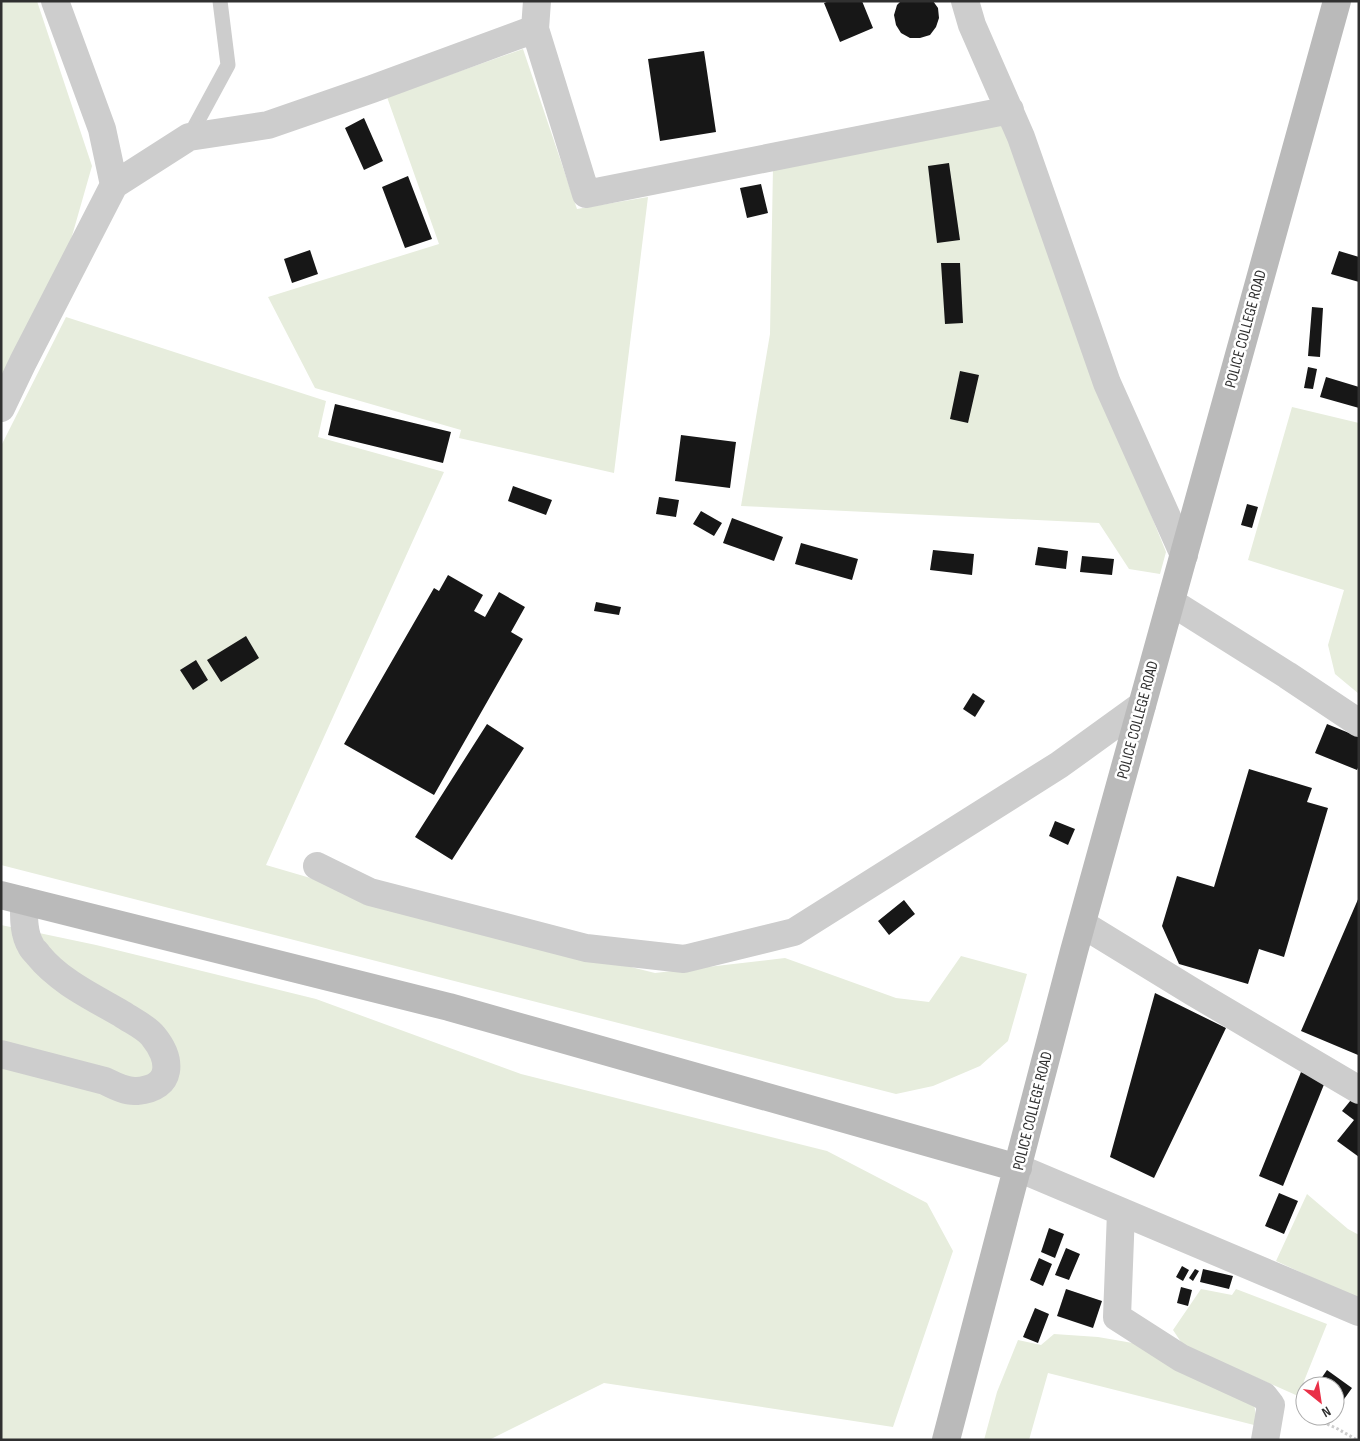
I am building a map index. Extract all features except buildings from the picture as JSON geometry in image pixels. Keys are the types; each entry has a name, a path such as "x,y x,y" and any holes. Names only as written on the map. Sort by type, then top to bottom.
{"street":[{"path":"55,1 102,129 114,186"},
{"path":"537,1 535,29 586,194 1010,110"},
{"path":"964,1 972,25 1021,137 1107,384 1184,556"},
{"name":"POLICE COLLEGE ROAD","path":"946,1440 1082,924 1336,1"},
{"path":"1,408 114,186 188,137 268,125 535,29"},
{"path":"1171,602 1359,723"},
{"path":"317,866 370,892 586,948 684,959 794,932 1059,765 1142,705"},
{"path":"1,1054 105,1081 120,1089 137,1091 154,1086 164,1078 168,1066 165,1055 152,1034 68,982 44,962 31,946 13,898"},
{"path":"13,898 449,1007 1018,1168 1359,1312"},
{"path":"1082,924 1359,1090"},
{"path":"1121,1212 1117,1316 1181,1358 1264,1396 1271,1405 1265,1440"}],"lane":[{"path":"188,137 228,65 220,1"}],"path":[{"path":"1331,1426 1357,1440"}],"green space":[{"path":"1,1 37,1 92,166 70,243 1,381"},
{"path":"523,49 577,209 648,197 614,473 459,438 461,430 315,388 268,297 439,244 387,97"},
{"path":"1006,122 1098,383 1166,552 1160,574 1129,569 1099,523 741,506 770,334 773,167"},
{"path":"66,317 326,401 318,437 444,472 266,865 403,910 655,973 785,958 896,998 929,1002 961,956 1027,974 1008,1041 980,1066 933,1086 896,1094 1,865 1,446"},
{"path":"1292,407 1359,423 1359,694 1335,674 1328,645 1344,590 1248,560"},
{"path":"1,925 96,945 316,999 521,1074 827,1151 927,1203 953,1251 893,1427 604,1383 489,1440 1,1440"},
{"path":"1307,1194 1348,1229 1359,1235 1359,1299 1276,1261"},
{"path":"1201,1289 1232,1295 1236,1289 1327,1324 1306,1376 1295,1376 1295,1395 1183,1345 1173,1330"},
{"path":"1054,1334 1098,1337 1150,1346 1253,1399 1258,1426 1048,1373 1029,1440 984,1440 997,1392 1018,1340 1041,1345"}]}
